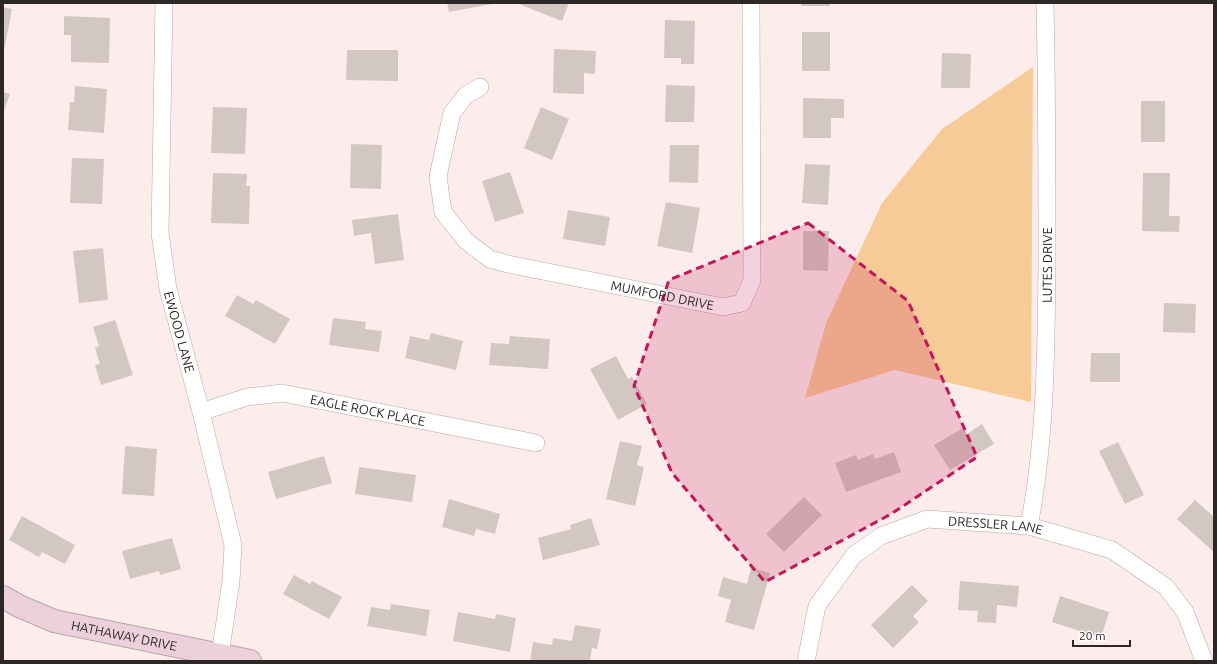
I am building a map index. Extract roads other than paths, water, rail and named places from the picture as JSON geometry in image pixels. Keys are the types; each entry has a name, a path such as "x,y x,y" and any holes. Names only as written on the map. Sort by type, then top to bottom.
{"street":[{"name":"EWOOD LANE","path":"164,3 160,233 168,289 201,412 233,545 231,581 220,655"},
{"name":"MUMFORD DRIVE","path":"480,87 466,96 452,113 438,176 444,212 466,241 490,259 508,264 723,307 742,303 752,280 751,3"},
{"name":"LUTES DRIVE","path":"1029,526 1037,486 1046,376 1047,111 1045,3"},
{"name":"EAGLE ROCK PLACE","path":"201,412 247,397 282,393 536,443"},
{"name":"DRESSLER LANE","path":"806,661 817,606 854,555 881,536 927,519 1029,526 1112,550 1166,587 1186,612 1194,630 1204,661"},
{"name":"HATHAWAY DRIVE","path":"3,597 19,606 54,621 250,661"}]}
